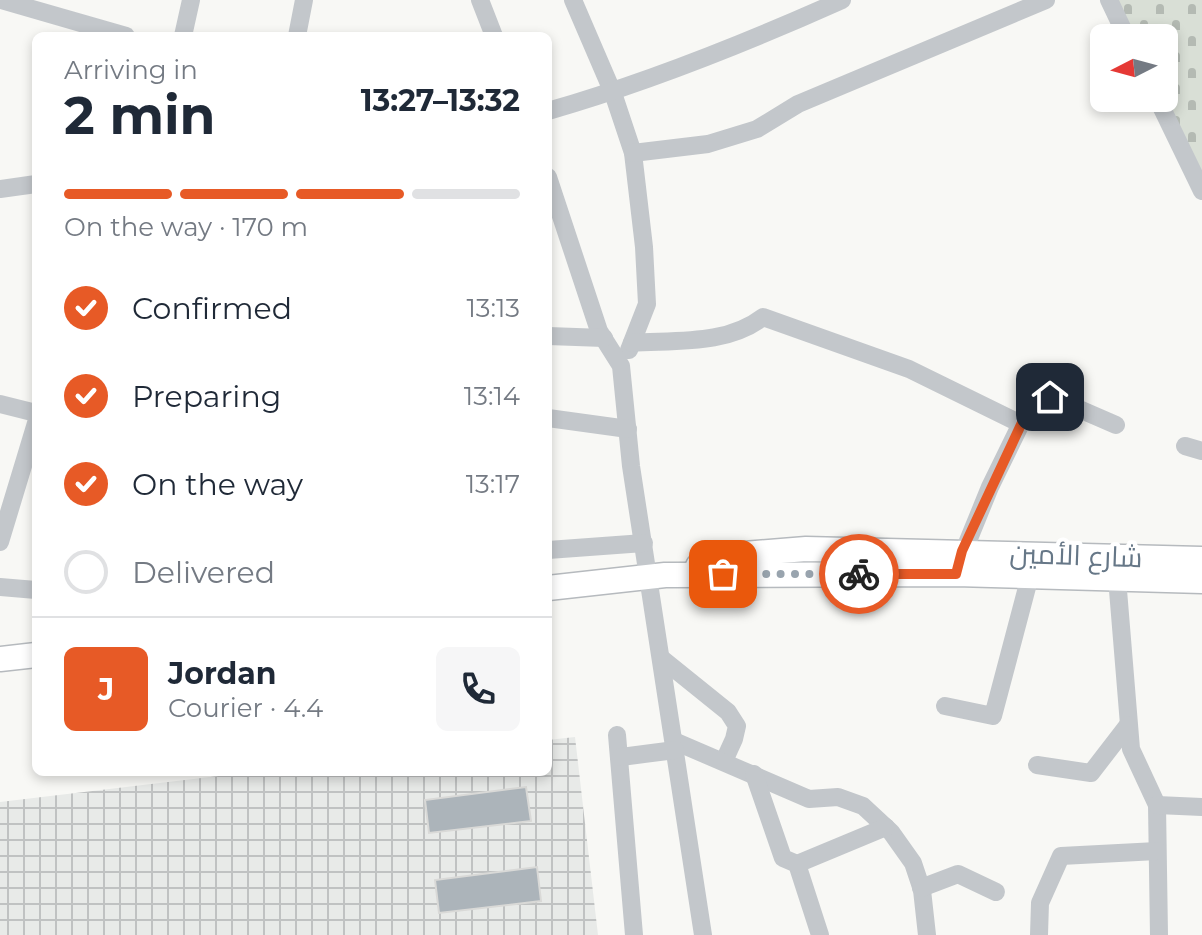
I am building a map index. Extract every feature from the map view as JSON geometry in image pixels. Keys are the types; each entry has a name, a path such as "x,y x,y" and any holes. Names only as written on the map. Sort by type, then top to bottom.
{"main road":[{"name":"شارع الأمين","path":"552,588 657,575 959,563 1202,559"},
{"name":"شارع الأمين","path":"959,563 1030,576 1202,581"},
{"path":"0,659 32,655"}],"street":[{"path":"1,0 112,32"},
{"path":"184,32 191,0"},
{"path":"298,32 304,0"},
{"path":"480,0 492,32"},
{"path":"573,0 613,93 633,153 647,304 621,366"},
{"path":"794,0 801,18"},
{"path":"552,110 613,93 748,42 842,0"},
{"path":"633,153 708,144 757,129 798,104 1046,0"},
{"path":"1109,0 1120,24"},
{"path":"1164,112 1202,191"},
{"path":"0,189 32,185"},
{"path":"552,195 604,338 621,366 644,543 657,575 661,658 703,935"},
{"path":"632,343 730,336 749,329 763,317 909,369 1021,424"},
{"path":"552,336 604,338"},
{"path":"959,563 1021,424 1033,399 1040,392 1116,425"},
{"path":"0,404 32,412"},
{"path":"552,419 628,429"},
{"path":"0,542 7,494 32,433"},
{"path":"552,550 644,543"},
{"path":"945,706 993,716 1030,576"},
{"path":"1117,578 1131,749 1157,805 1159,935"},
{"path":"0,587 32,590"},
{"path":"661,658 728,712 737,726 724,761"},
{"path":"1037,765 1091,773 1128,725"},
{"path":"617,735 634,935"},
{"path":"621,757 674,745 724,761 809,799 838,797 863,806 886,827 913,863 921,888 927,935"},
{"path":"754,774 783,858 797,864 886,827"},
{"path":"1157,805 1202,807"},
{"path":"1039,935 1040,903 1061,856 1157,851"},
{"path":"797,864 813,933"},
{"path":"921,888 958,874 996,892"}],"shaded area":[{"path":"575,737 598,935 0,935 0,802 218,776 552,776 552,740"}],"green space":[{"path":"1117,0 1202,0 1202,176 1171,112 1178,112 1178,24 1128,24"}],"building":[{"path":"526,787 531,821 429,833 425,800"},
{"path":"537,867 541,901 439,913 435,880"}],"way so far":[{"path":"723,574 859,574"}],"route":[{"path":"859,574 956,574 962,551 990,487 1033,399 1040,392 1050,397"}]}
